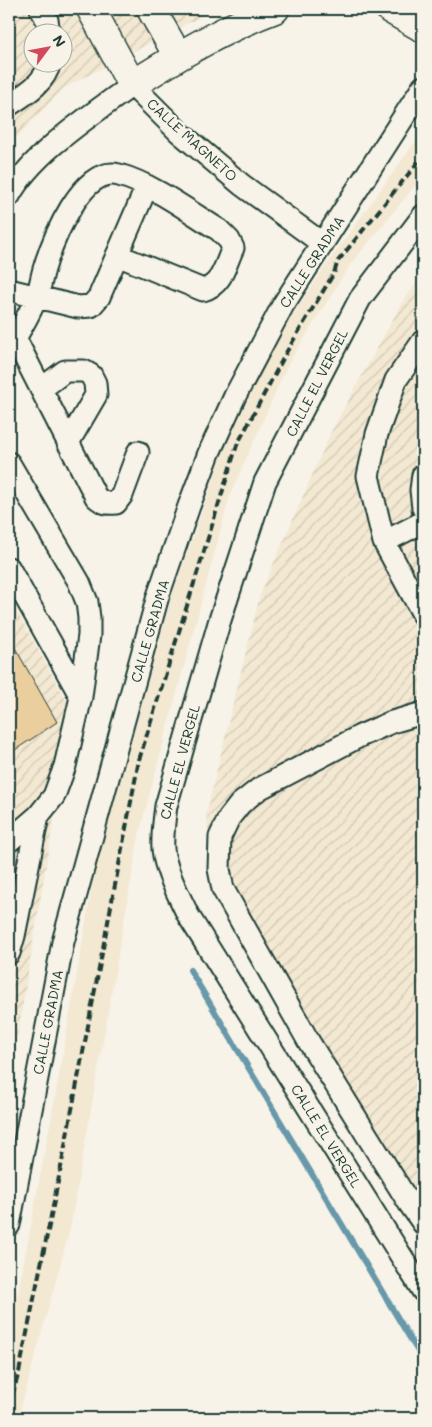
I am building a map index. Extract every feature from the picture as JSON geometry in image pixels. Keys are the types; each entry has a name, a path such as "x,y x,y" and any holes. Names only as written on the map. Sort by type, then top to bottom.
{"main road":[{"name":"CALLE MAGNETO","path":"91,9 132,85"},
{"path":"150,9 178,56"},
{"path":"132,85 178,56 250,18 274,9"},
{"path":"390,9 423,28"}],"street":[{"path":"41,9 47,22"},
{"path":"9,105 31,91 47,72"},
{"path":"9,196 15,186 52,144 132,85"},
{"name":"CALLE MAGNETO","path":"132,85 179,132 242,185 323,244"},
{"name":"CALLE GRADMA","path":"9,1226 63,942 158,596 209,453 235,396 283,305 423,88"},
{"path":"117,255 203,290 213,287 219,279 233,248 229,240 219,230 148,186 118,174 107,175 96,180 82,192 64,219 44,268 36,297 27,318 12,343 41,389 96,497 102,502 116,503 122,495 138,452"},
{"path":"9,290 78,307 91,306 99,297 148,186"},
{"name":"CALLE EL VERGEL","path":"423,216 360,299 265,482 219,623 166,806 163,851 177,892 188,915 423,1291"},
{"path":"423,341 396,380 375,442 368,476 384,542 423,614"},
{"path":"41,389 65,370 84,370 91,375 95,383 96,395 68,443"},
{"path":"9,463 79,582 87,602 89,618 81,697 65,766 54,796 38,816 9,840"},
{"path":"423,475 421,490 423,508"},
{"path":"384,542 423,522"},
{"path":"9,568 81,697"},
{"path":"423,713 392,722 360,736 259,789 240,804 229,818 220,837 219,869 224,889 304,1034 423,1223"},
{"path":"9,953 38,816"}],"shaded area":[{"path":"9,9 215,9 64,88 9,145"},
{"path":"423,131 423,176 350,265 288,364 230,495 140,830 70,1229 18,1418 9,1418 9,1341 57,1087 94,876 172,596 223,453 276,340 324,268"},
{"path":"423,276 423,1244 299,1041 286,1025 219,902 206,814 260,595 331,432 403,301"},
{"path":"9,598 72,710 15,1050 9,1053"}],"building":[{"path":"9,637 57,722 9,754"}],"waterway":[{"path":"190,970 423,1360"}],"railway":[{"path":"9,1407 19,1372 61,1167 139,760 237,445 287,351 334,273 338,261 423,156"}]}
